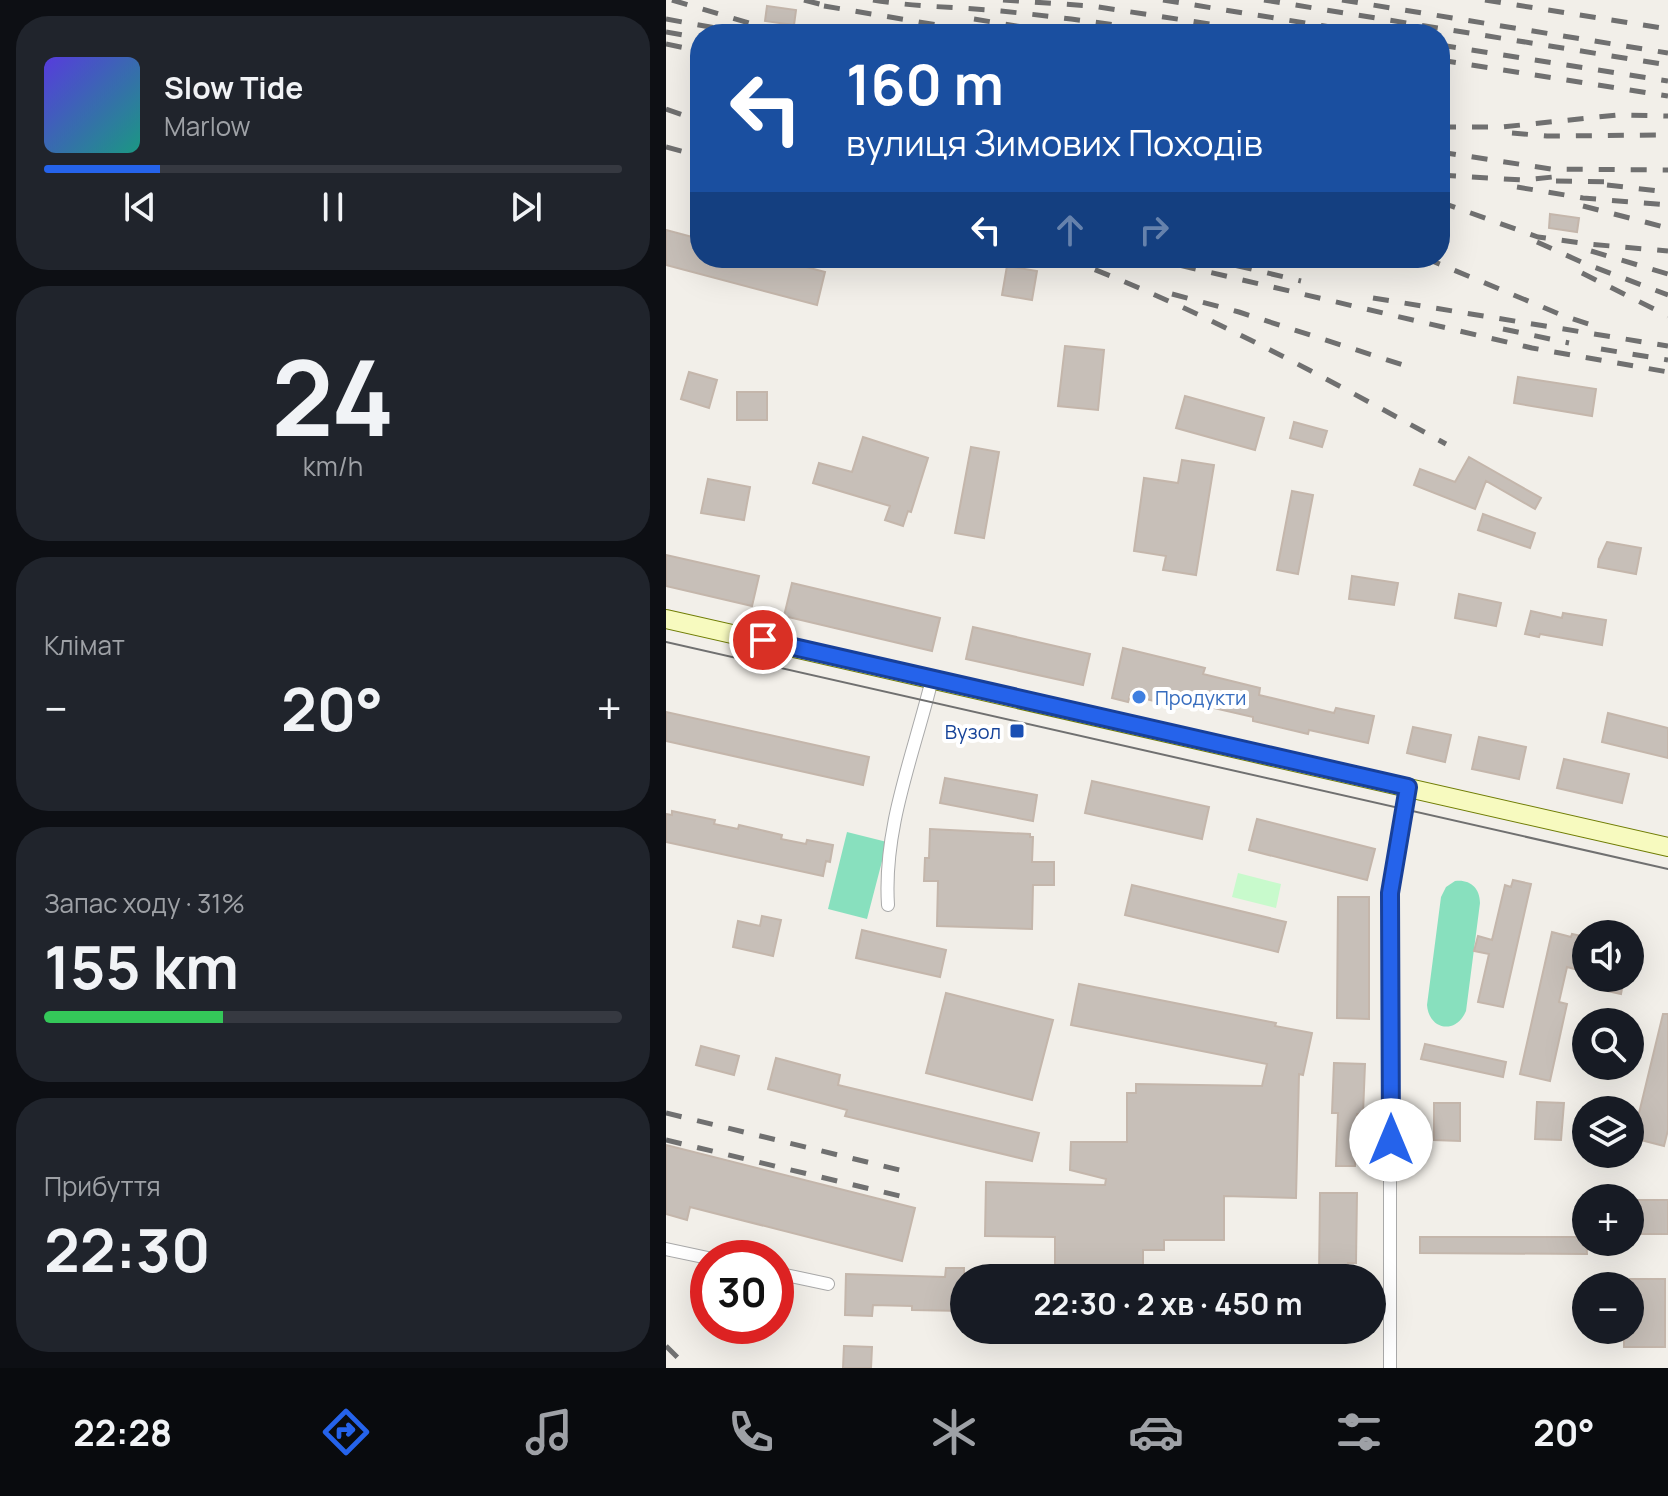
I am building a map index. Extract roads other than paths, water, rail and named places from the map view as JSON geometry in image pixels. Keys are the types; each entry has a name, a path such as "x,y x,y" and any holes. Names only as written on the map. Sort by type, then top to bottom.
{"main road":[{"path":"666,619 1668,847"}],"street":[{"path":"888,905 887,882 897,804 932,679"},
{"path":"1390,1368 1390,893 1408,787"},
{"path":"666,1249 690,1254"},
{"path":"794,1277 828,1284"}],"tram line":[{"path":"666,642 1668,869"}],"railway":[{"path":"672,0 752,24"},
{"path":"804,0 835,8"},
{"path":"873,0 1109,24"},
{"path":"1003,0 1092,6 1210,24"},
{"path":"1163,0 1312,24"},
{"path":"1264,0 1413,24"},
{"path":"1342,0 1668,53"},
{"path":"1485,0 1668,29"},
{"path":"824,6 931,24"},
{"path":"666,19 694,24"},
{"path":"974,19 1004,24"},
{"path":"1450,30 1668,65"},
{"path":"666,32 690,36"},
{"path":"666,44 690,49"},
{"path":"1450,47 1668,81"},
{"path":"1450,62 1668,96"},
{"path":"666,109 690,117"},
{"path":"1450,127 1502,127 1617,115 1668,116"},
{"path":"1512,133 1547,136 1668,135"},
{"path":"666,147 690,153"},
{"path":"1450,154 1551,169 1668,170"},
{"path":"1450,176 1522,180 1553,177"},
{"path":"1556,181 1616,182"},
{"path":"1607,185 1668,192"},
{"path":"1517,187 1583,198 1668,205"},
{"path":"1450,206 1538,237 1668,251"},
{"path":"1583,206 1668,228"},
{"path":"1537,242 1668,295"},
{"path":"1591,251 1668,274"},
{"path":"1090,268 1211,321 1306,368 1446,444"},
{"path":"1192,268 1532,348 1668,372"},
{"path":"1247,268 1301,281"},
{"path":"1449,268 1592,325"},
{"path":"1582,273 1668,316"},
{"path":"1172,294 1239,312 1403,365"},
{"path":"1373,298 1668,346"},
{"path":"1503,329 1569,343"},
{"path":"1601,349 1668,360"},
{"path":"666,1113 912,1173"},
{"path":"666,1140 904,1197"},
{"path":"666,1346 688,1368"}],"place":[{"name":"Продукти","path":"1139,697"},
{"name":"Вузол","path":"1017,731"}]}
